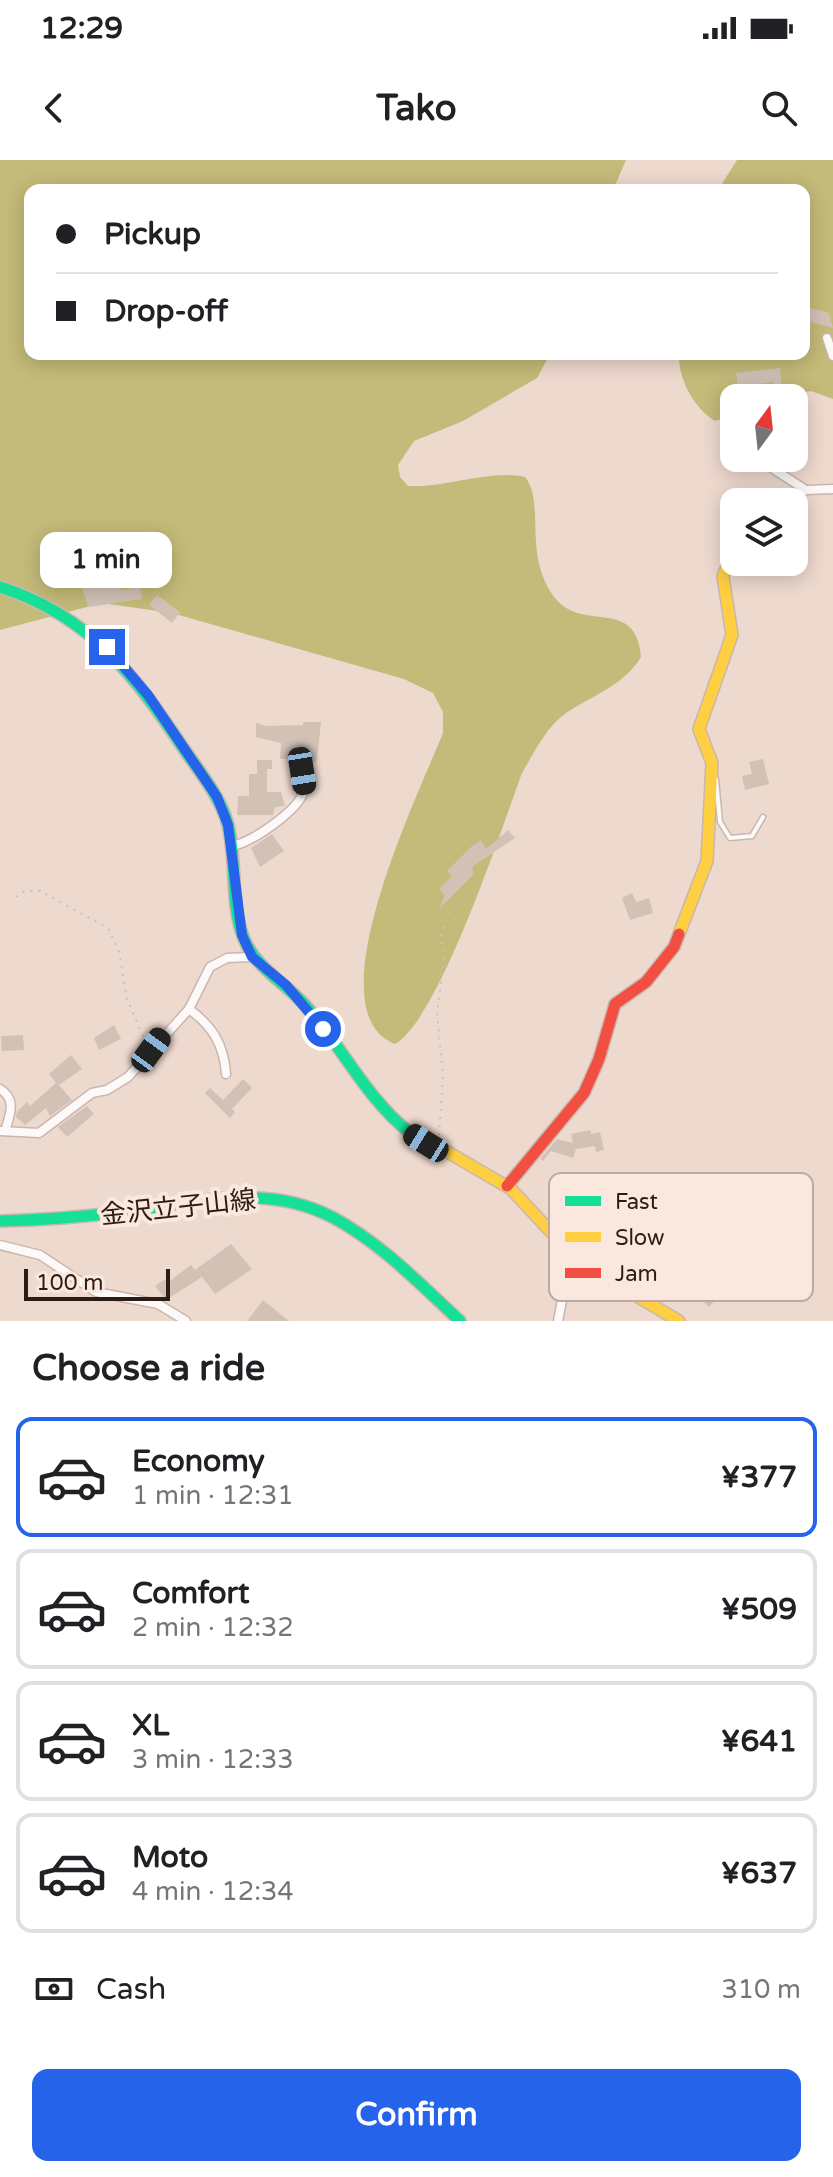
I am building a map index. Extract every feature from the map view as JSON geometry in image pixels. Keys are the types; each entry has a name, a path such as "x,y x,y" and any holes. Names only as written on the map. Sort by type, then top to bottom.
{"street":[{"path":"827,338 833,356"},
{"path":"778,472 803,488"},
{"path":"808,490 833,489"},
{"path":"507,1186 584,1093 599,1059 618,1000 646,982 674,947 707,861 711,770 699,729 732,635 723,576"},
{"path":"0,587 31,597 107,647 148,695 217,797 231,846 242,935 252,957 304,1004 385,1109 410,1133 507,1186 549,1228"},
{"path":"231,846 253,840 301,798 304,788 299,754"},
{"path":"0,1089 8,1095 11,1103 3,1131 42,1132 92,1093 122,1082 189,1009 210,967 227,958 252,957"},
{"path":"189,1009 206,1022 223,1048 226,1074"},
{"name":"金沢立子山線","path":"0,1221 108,1213 234,1196 267,1198 309,1207 346,1226 381,1251 460,1321"},
{"path":"0,1245 40,1255 96,1292 158,1304 186,1321"},
{"path":"558,1321 562,1301"},
{"path":"647,1301 679,1321"}],"lane":[{"path":"711,770 716,780 720,822 730,838 752,836 763,817"}],"path":[{"path":"16,897 25,891 40,891 108,928 119,951 127,999 151,1050"},
{"path":"436,1148 443,1091 437,1025 444,960 441,936 449,912"}],"shaded area":[{"path":"0,160 626,160 616,184 24,184 24,360 547,360 537,378 463,421 414,441 398,465 400,477 408,486 423,486 498,475 525,477 534,501 539,565 555,598 566,608 619,621 630,627 637,638 641,657 616,683 566,713 552,725 541,741 522,773 468,920 449,962 413,1027 395,1044 372,1024 364,990 367,946 396,848 443,733 443,712 433,693 404,679 172,613 102,603 0,630"},
{"path":"737,160 833,160 833,399 808,392 808,384 720,384 720,419 715,421 700,409 689,392 679,360 810,360 810,184 722,184"}],"building":[{"path":"810,308 829,313 833,328 810,322"},
{"path":"780,368 782,384 737,384 736,373"},
{"path":"90,582 91,588 120,584 121,590 140,587 142,599 88,607 81,583"},
{"path":"157,595 180,612 172,623 149,605"},
{"path":"303,722 321,722 317,761 308,763 305,750 298,747 293,751 293,759 280,759 281,743 256,737 256,723 266,726 303,725"},
{"path":"763,759 769,784 745,790 742,776 752,774 749,762"},
{"path":"257,760 272,760 272,769 267,769 267,792 281,792 285,806 275,807 273,815 237,815 238,796 249,796 249,774 257,774"},
{"path":"508,830 515,838 472,867 474,874 439,909 445,895 439,889 452,876 447,871 472,846 481,840 486,849"},
{"path":"272,834 284,851 260,867 251,848"},
{"path":"632,893 636,902 649,898 653,913 630,920 622,898"},
{"path":"114,1025 121,1039 99,1050 94,1038"},
{"path":"23,1035 24,1050 2,1051 1,1036"},
{"path":"71,1055 82,1069 59,1085 72,1100 50,1116 46,1108 25,1125 16,1117 17,1112 27,1102 30,1106 56,1083 49,1074"},
{"path":"243,1079 252,1088 232,1109 235,1112 230,1118 205,1093 210,1088 223,1100"},
{"path":"87,1106 94,1114 67,1137 58,1127"},
{"path":"590,1130 591,1134 600,1132 604,1150 596,1152 595,1146 576,1149 573,1158 551,1151 543,1161 540,1159 557,1139 573,1143 571,1134"},
{"path":"231,1244 252,1269 215,1294 202,1277 166,1300 155,1286 165,1279 167,1283 191,1265 195,1270"},
{"path":"263,1300 289,1321 247,1321"}],"traffic: fast":[{"path":"0,587 32,599 85,632 108,652 148,698 221,805 231,839 237,912 249,949 263,967 305,1005 394,1118 413,1135 446,1151"},
{"path":"0,1221 122,1212 228,1198 281,1200 307,1206 350,1227 399,1265 460,1321"}],"traffic: slow":[{"path":"679,934 707,861 712,763 699,729 732,635 723,576"},
{"path":"446,1151 511,1189 549,1230"},
{"path":"645,1301 679,1321"}],"traffic: jam":[{"path":"507,1186 584,1093 599,1059 615,1004 646,982 674,947 679,934"}],"route":[{"path":"107,647 148,695 217,797 228,825 242,935 252,957 286,985 323,1029"}]}
